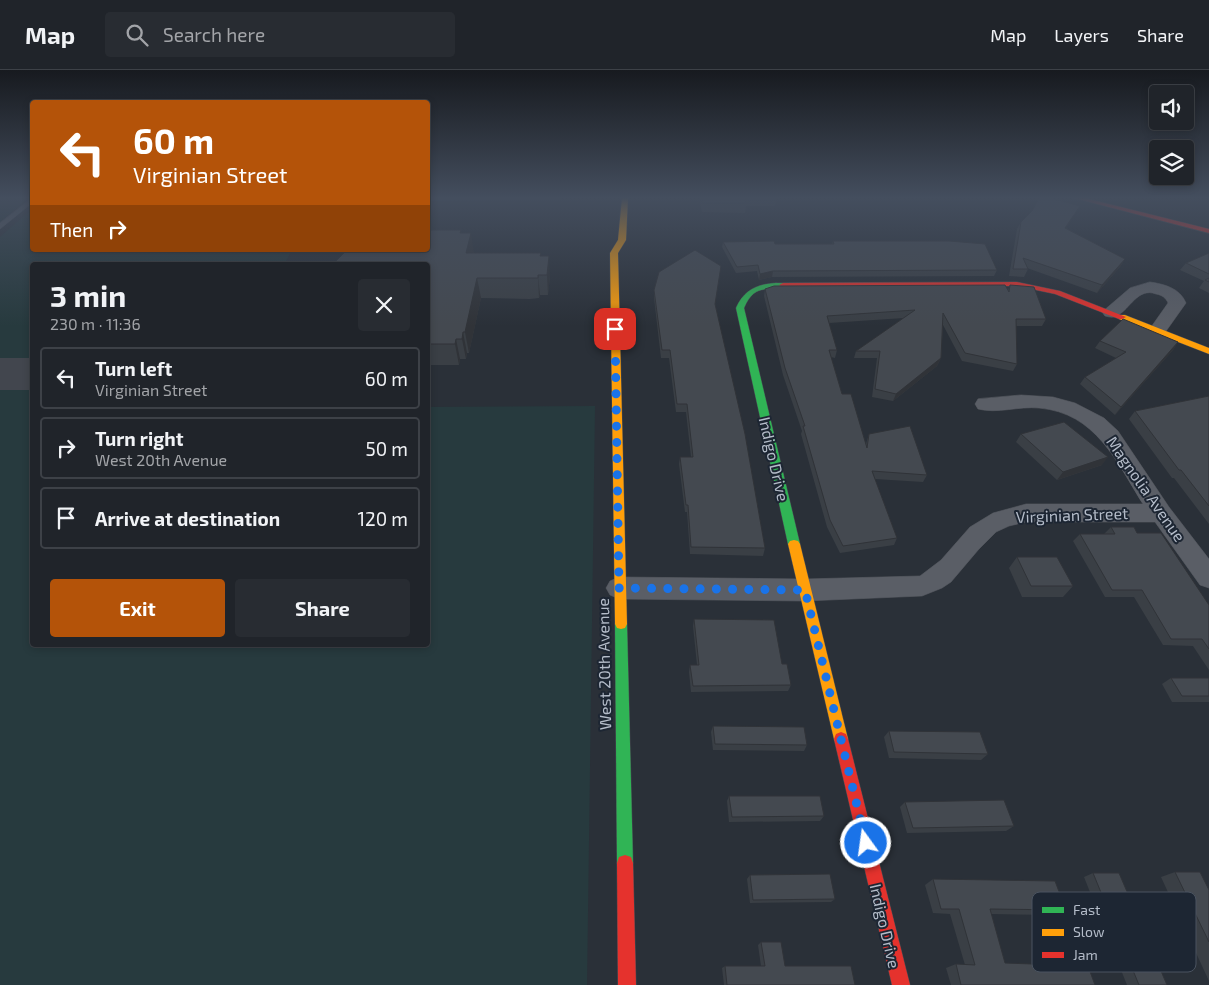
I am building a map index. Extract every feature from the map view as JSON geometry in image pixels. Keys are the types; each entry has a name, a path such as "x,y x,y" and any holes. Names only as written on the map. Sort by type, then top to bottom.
{"street":[{"name":"West 20th Avenue","path":"622,241 614,253 627,985"},
{"path":"605,242 614,253"},
{"name":"Indigo Drive","path":"901,985 805,590 740,308 742,299 749,292 772,285 1017,284 1050,290 1209,351"},
{"path":"1111,312 1139,288 1163,290 1172,295 1177,303 1158,330"},
{"name":"Magnolia Avenue","path":"985,404 1040,400 1073,409 1088,417 1111,436 1161,513 1209,578"},
{"name":"Virginian Street","path":"619,588 805,590 922,586 946,574 971,541 989,525 1010,516 1026,513 1161,513"}],"green space":[{"path":"0,241 30,241 30,252 291,252 286,262 30,262 30,365 0,365"},
{"path":"30,382 30,647 430,647 430,407 595,406 587,985 0,985 0,383"}],"building":[{"path":"430,241 469,241 466,253 541,253 540,256 549,256 547,275 538,275 538,278 477,278 465,332 463,332 462,339 456,339 455,344 430,344 430,262 335,262 345,252 430,252"},
{"path":"774,241 775,244 834,244 833,241 949,241 985,244 997,270 773,271 760,274 758,265 737,267 723,242"},
{"path":"1018,241 1090,241 1125,259 1102,285 1023,258 1028,269 1013,269"},
{"path":"695,250 721,266 715,304 745,434 765,548 691,547 688,505 686,505 680,457 693,457 687,404 677,404 670,350 662,350 654,290 659,272"},
{"path":"1209,253 1209,274 1186,263"},
{"path":"1005,285 1009,292 1010,285 1034,287 1046,319 1016,319 1017,364 965,353 943,313 941,358 896,394 875,389 880,351 856,351 915,310 827,316 837,350 829,350 842,394 851,394 867,448 869,434 910,426 927,475 872,471 897,538 843,546 830,520 803,426 805,426 785,368 765,289 774,286"},
{"path":"1123,319 1178,342 1121,407 1085,377 1126,352 1100,341"},
{"path":"1209,396 1209,506 1181,470 1179,470 1135,411"},
{"path":"1064,422 1108,457 1063,472 1021,434"},
{"path":"1111,527 1134,527 1137,533 1161,533 1209,605 1209,649 1202,639 1171,639 1142,590 1112,590 1080,534 1115,534"},
{"path":"1017,557 1057,557 1073,586 1031,586"},
{"path":"694,619 774,620 782,664 787,664 791,685 693,686 690,665 699,665"},
{"path":"1171,678 1209,678 1209,696 1182,696"},
{"path":"713,726 804,727 807,745 715,744"},
{"path":"889,731 980,732 988,754 894,752"},
{"path":"729,796 820,796 824,816 732,817"},
{"path":"1004,800 1014,826 913,828 905,802"},
{"path":"1175,872 1200,872 1209,890 1209,942 1196,915 1196,892 1185,892"},
{"path":"1093,873 1119,873 1127,892 1101,892"},
{"path":"830,874 835,899 753,900 750,875"},
{"path":"933,879 1055,881 1059,892 1032,892 1032,910 990,909 1005,963 1032,964 1032,972 1090,972 1095,985 961,985 956,964 975,965 959,909 941,909"},
{"path":"761,942 781,942 785,966 851,966 855,985 727,985 725,966 765,966"},
{"path":"1134,972 1161,972 1167,985 1139,985"}],"taxiway":[{"path":"0,374 30,374"}],"traffic: fast":[{"path":"783,285 763,287 751,292 740,308 794,544"},
{"path":"621,624 625,863"}],"traffic: slow":[{"path":"621,624 614,253 622,241"},
{"path":"1122,317 1209,351"},
{"path":"794,544 841,739"}],"traffic: jam":[{"path":"783,285 1017,284 1058,293 1122,317"},
{"path":"841,739 901,985"},
{"path":"625,863 627,985"}],"route":[{"path":"615,329 619,588 805,590 866,843"}]}
